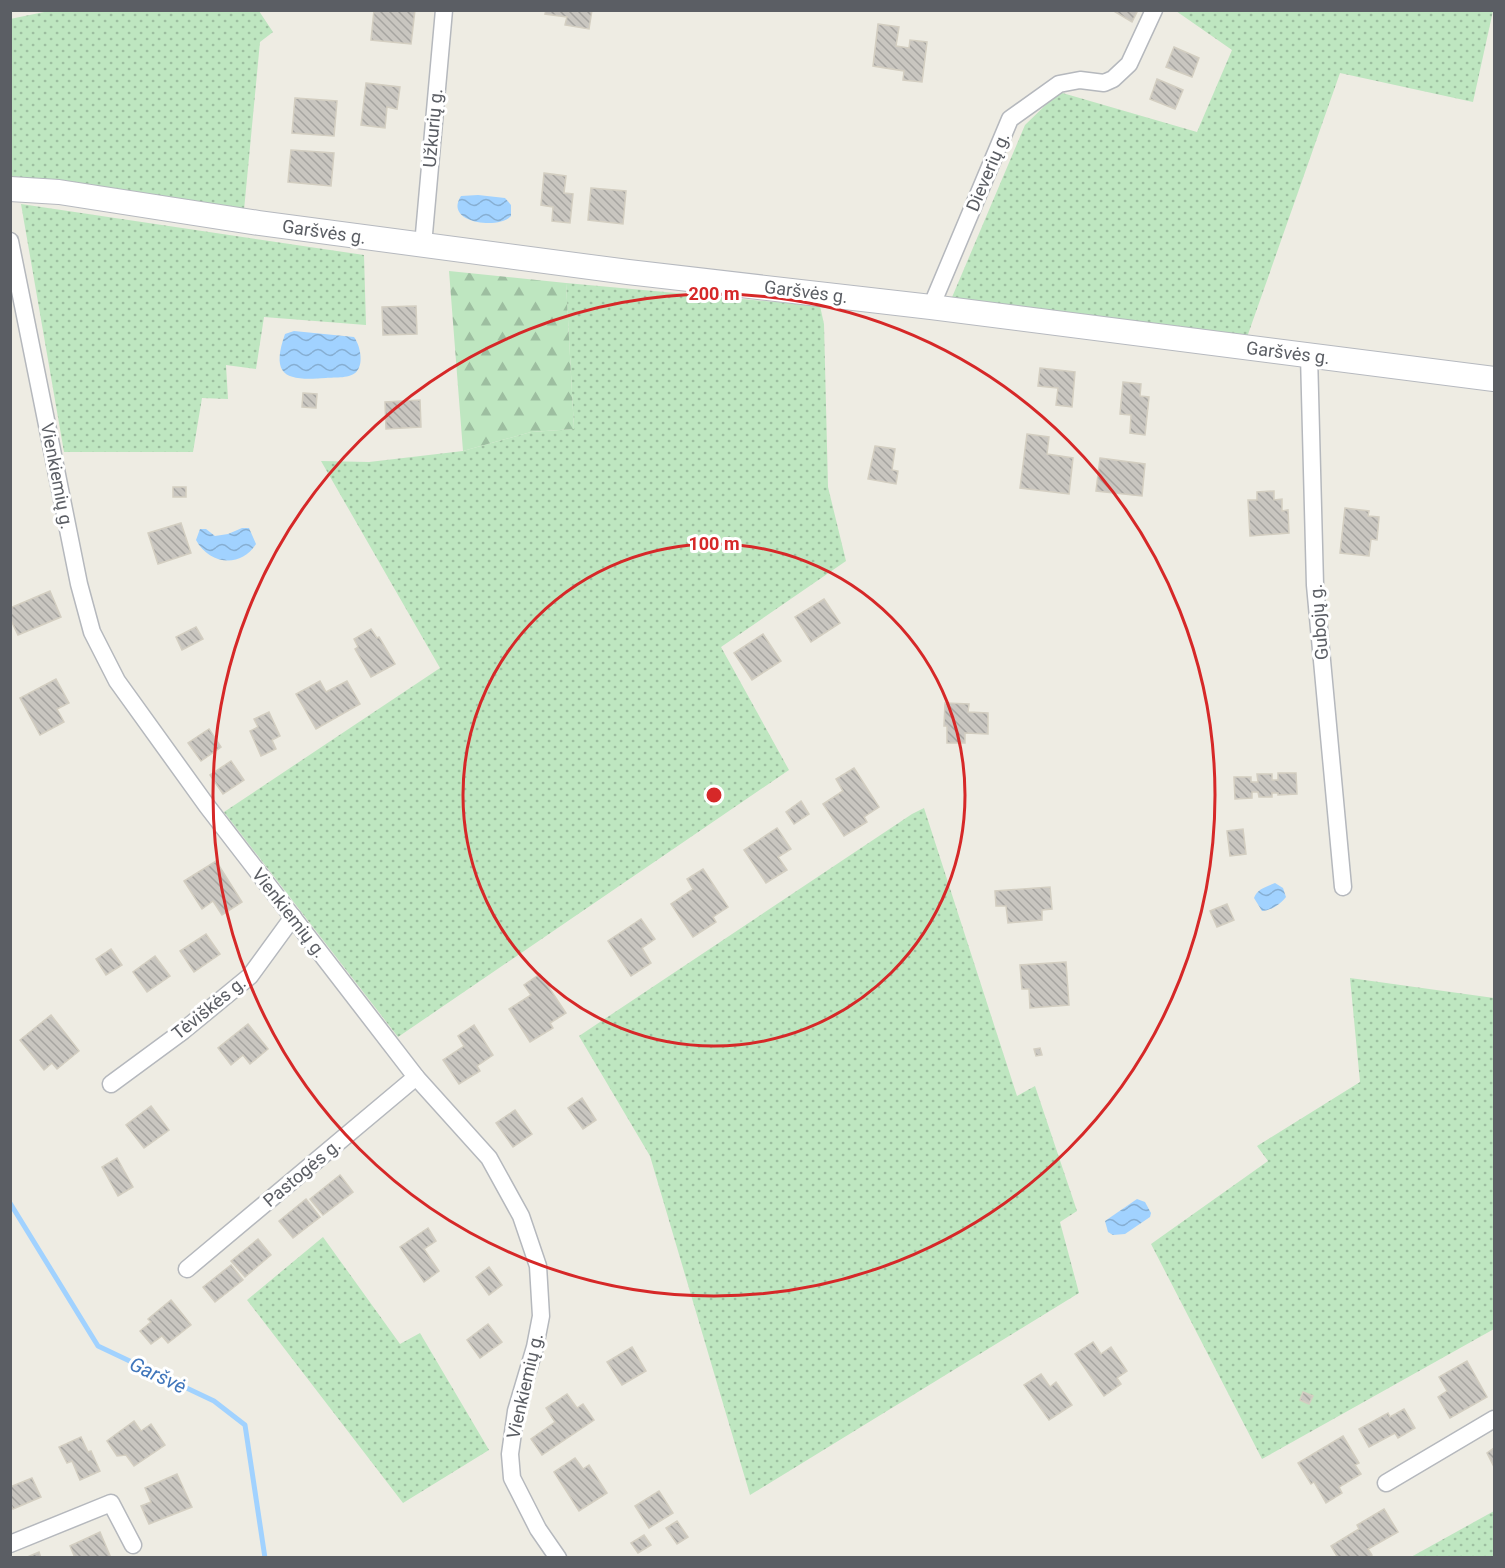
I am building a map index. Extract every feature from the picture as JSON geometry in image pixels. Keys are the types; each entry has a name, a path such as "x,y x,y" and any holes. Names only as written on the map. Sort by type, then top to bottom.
{"main road":[{"name":"Garšvės g.","path":"10,189 59,192 423,245 628,272 931,307 1494,379"}],"street":[{"name":"Užkurių g.","path":"423,245 444,10"},
{"name":"Dieverių g.","path":"931,307 1010,119 1059,84 1080,80 1104,83 1113,79 1129,64 1154,10"},
{"name":"Vienkiemių g.","path":"10,241 72,553 92,632 117,681 189,782 416,1077 489,1158 521,1216 538,1266 541,1316 536,1347 516,1411 510,1454 512,1478 538,1529 558,1557"},
{"name":"Gubojų g.","path":"1309,355 1315,585 1343,887"},
{"name":"Tėviškės g.","path":"111,1084 183,1031 250,976 293,917"},
{"name":"Pastogės g.","path":"187,1269 416,1077"},
{"path":"1386,1483 1494,1419"},
{"path":"10,1544 111,1503 133,1545"}],"green space":[{"path":"54,10 259,11 273,32 260,42 244,210 11,178 10,19"},
{"path":"1176,11 1493,11 1473,102 1340,73 1246,340 950,302 1025,125 1059,92 1197,132 1232,50"},
{"path":"21,204 364,255 366,325 264,317 256,369 226,365 228,399 202,398 193,452 64,452"},
{"path":"449,271 566,283 574,429 531,432 463,451"},
{"path":"566,283 820,306 824,324 828,487 846,561 721,647 789,770 398,1037 224,812 440,668 321,461 369,462 463,451 531,432 574,429"},
{"path":"924,808 1017,1096 1035,1086 1077,1211 1060,1222 1079,1293 750,1495 650,1156 579,1036"},
{"path":"1350,978 1494,998 1494,1329 1262,1459 1151,1244 1268,1161 1257,1146 1360,1082"},
{"path":"323,1237 400,1344 420,1333 489,1450 403,1503 247,1300"},
{"path":"1494,1511 1494,1557 1411,1557"}],"water":[{"path":"461,196 505,198 511,205 511,216 496,223 485,223 466,218 457,205"},
{"path":"294,331 354,337 360,354 359,368 354,374 343,377 312,379 292,377 281,368 280,359 285,334"},
{"path":"249,528 256,544 242,557 233,560 216,558 202,548 196,540 200,529 206,529 215,536"},
{"path":"1275,883 1283,888 1286,897 1275,907 1262,911 1254,898 1255,895"},
{"path":"1137,1199 1145,1202 1151,1213 1150,1217 1125,1234 1113,1235 1108,1232 1105,1221"}],"building":[{"path":"374,10 415,10 411,44 371,40"},
{"path":"546,10 592,10 589,29 565,25 567,17 545,14"},
{"path":"1112,10 1138,10 1132,22"},
{"path":"878,24 899,27 896,46 909,48 910,40 927,42 922,82 903,80 904,71 873,66"},
{"path":"1174,47 1199,58 1192,77 1166,67"},
{"path":"1157,79 1183,90 1175,109 1150,99"},
{"path":"366,83 400,87 397,109 387,107 385,128 361,125"},
{"path":"295,98 337,101 334,136 292,133"},
{"path":"291,150 334,153 331,186 288,182"},
{"path":"544,173 566,176 564,193 573,194 570,223 552,221 553,207 541,205"},
{"path":"591,188 626,191 623,224 588,220"},
{"path":"416,306 417,334 383,335 382,307"},
{"path":"1040,368 1075,372 1072,407 1056,405 1058,388 1038,386"},
{"path":"1123,382 1141,384 1140,396 1149,397 1145,435 1130,433 1131,415 1120,414"},
{"path":"303,393 317,394 316,408 302,407"},
{"path":"420,400 421,427 386,429 385,402"},
{"path":"1027,434 1049,437 1047,454 1073,458 1069,494 1020,488"},
{"path":"875,446 895,449 892,470 898,471 896,484 868,479"},
{"path":"1100,458 1145,464 1142,496 1096,491"},
{"path":"173,487 186,487 186,497 173,497"},
{"path":"1274,491 1274,500 1282,499 1282,511 1288,510 1289,533 1250,536 1248,500 1257,500 1257,492"},
{"path":"1345,508 1369,511 1368,516 1379,517 1377,540 1371,539 1369,556 1340,553"},
{"path":"181,523 191,553 158,564 148,533"},
{"path":"50,591 61,617 18,635 10,618 10,608"},
{"path":"824,599 840,623 811,642 795,617"},
{"path":"196,627 203,639 182,650 176,637"},
{"path":"371,629 377,638 379,637 395,664 371,677 355,649 358,647 354,639"},
{"path":"763,634 781,661 752,680 734,653"},
{"path":"56,679 69,703 57,709 64,722 40,735 20,698"},
{"path":"320,681 326,692 347,681 360,704 316,729 296,694"},
{"path":"945,703 969,704 968,712 988,713 988,734 965,733 965,743 947,743 947,726 944,726"},
{"path":"269,712 280,736 272,740 276,749 261,756 250,731 258,727 254,719"},
{"path":"209,729 221,747 201,761 188,743"},
{"path":"231,761 244,780 223,794 210,775"},
{"path":"854,768 879,807 864,817 867,822 844,836 823,804 843,791 836,779"},
{"path":"1278,773 1296,773 1297,794 1272,793 1272,797 1259,797 1258,792 1252,792 1252,798 1235,799 1234,777 1251,777 1251,782 1258,782 1257,774 1272,774 1272,780 1278,780"},
{"path":"801,801 809,814 794,824 786,812"},
{"path":"777,828 791,849 778,857 787,870 766,883 744,850"},
{"path":"1243,829 1246,854 1230,856 1227,831"},
{"path":"216,861 242,902 222,915 213,901 202,909 184,881"},
{"path":"703,869 728,907 713,917 716,922 693,937 671,904 693,889 687,879"},
{"path":"1050,887 1052,909 1042,910 1042,920 1008,923 1006,906 996,906 995,891"},
{"path":"1227,904 1234,920 1217,927 1210,911"},
{"path":"641,919 655,939 642,948 651,963 631,976 608,941"},
{"path":"206,934 220,954 194,972 180,951"},
{"path":"111,949 122,965 106,975 96,959"},
{"path":"155,956 170,976 147,992 133,972"},
{"path":"1066,962 1069,1005 1030,1008 1029,989 1022,989 1020,965"},
{"path":"540,974 566,1013 550,1023 553,1028 530,1042 509,1009 531,995 524,985"},
{"path":"51,1015 79,1051 57,1069 52,1063 44,1070 20,1040"},
{"path":"248,1024 268,1049 250,1064 243,1055 231,1065 218,1048"},
{"path":"474,1025 493,1055 477,1066 480,1071 459,1084 443,1060 464,1046 458,1036"},
{"path":"1040,1048 1042,1055 1036,1056 1034,1049"},
{"path":"582,1098 596,1120 583,1129 568,1108"},
{"path":"151,1106 169,1130 144,1148 126,1125"},
{"path":"515,1110 532,1134 513,1147 496,1123"},
{"path":"117,1158 133,1187 118,1196 102,1167"},
{"path":"340,1175 353,1192 323,1215 310,1199"},
{"path":"306,1199 320,1217 293,1238 279,1221"},
{"path":"428,1228 436,1241 424,1249 439,1271 424,1282 400,1247"},
{"path":"258,1239 271,1255 245,1277 231,1261"},
{"path":"231,1265 243,1280 215,1302 203,1287"},
{"path":"489,1267 502,1285 489,1295 476,1277"},
{"path":"171,1300 191,1325 168,1343 162,1336 151,1344 140,1331 151,1322 148,1319"},
{"path":"488,1324 502,1342 480,1358 467,1340"},
{"path":"1093,1342 1101,1354 1111,1347 1127,1371 1117,1378 1121,1384 1104,1396 1075,1354"},
{"path":"632,1347 646,1371 622,1385 607,1362"},
{"path":"1467,1361 1487,1397 1450,1418 1438,1397 1447,1391 1439,1377"},
{"path":"1041,1374 1050,1387 1056,1382 1072,1405 1049,1420 1024,1385"},
{"path":"1303,1392 1313,1396 1309,1404 1300,1400"},
{"path":"567,1394 577,1408 583,1404 594,1420 542,1455 531,1439 555,1422 546,1408"},
{"path":"1404,1409 1415,1428 1398,1438 1395,1433 1369,1447 1359,1429 1388,1413 1390,1417"},
{"path":"134,1421 141,1431 151,1424 165,1445 134,1466 126,1455 117,1456 107,1441"},
{"path":"1343,1436 1359,1463 1355,1465 1361,1474 1339,1487 1342,1493 1326,1503 1314,1482 1311,1484 1298,1463"},
{"path":"81,1437 88,1452 91,1451 100,1471 80,1480 72,1461 67,1463 59,1447"},
{"path":"1494,1448 1494,1467 1487,1453"},
{"path":"575,1458 583,1469 589,1465 607,1493 579,1511 554,1472"},
{"path":"177,1474 192,1507 149,1524 141,1506 151,1502 145,1488"},
{"path":"32,1478 41,1497 13,1509 10,1503 10,1487"},
{"path":"659,1491 673,1513 649,1528 635,1506"},
{"path":"1384,1509 1398,1532 1368,1549 1372,1555 1368,1558 1338,1558 1331,1546 1359,1529 1357,1525"},
{"path":"677,1521 688,1537 677,1544 666,1528"},
{"path":"100,1532 111,1558 75,1558 70,1546"},
{"path":"644,1535 651,1545 638,1553 631,1543"},
{"path":"39,1552 41,1558 25,1558"}],"waterway":[{"name":"Garšvė","path":"10,1203 98,1346 214,1401 245,1425 265,1558"}]}
